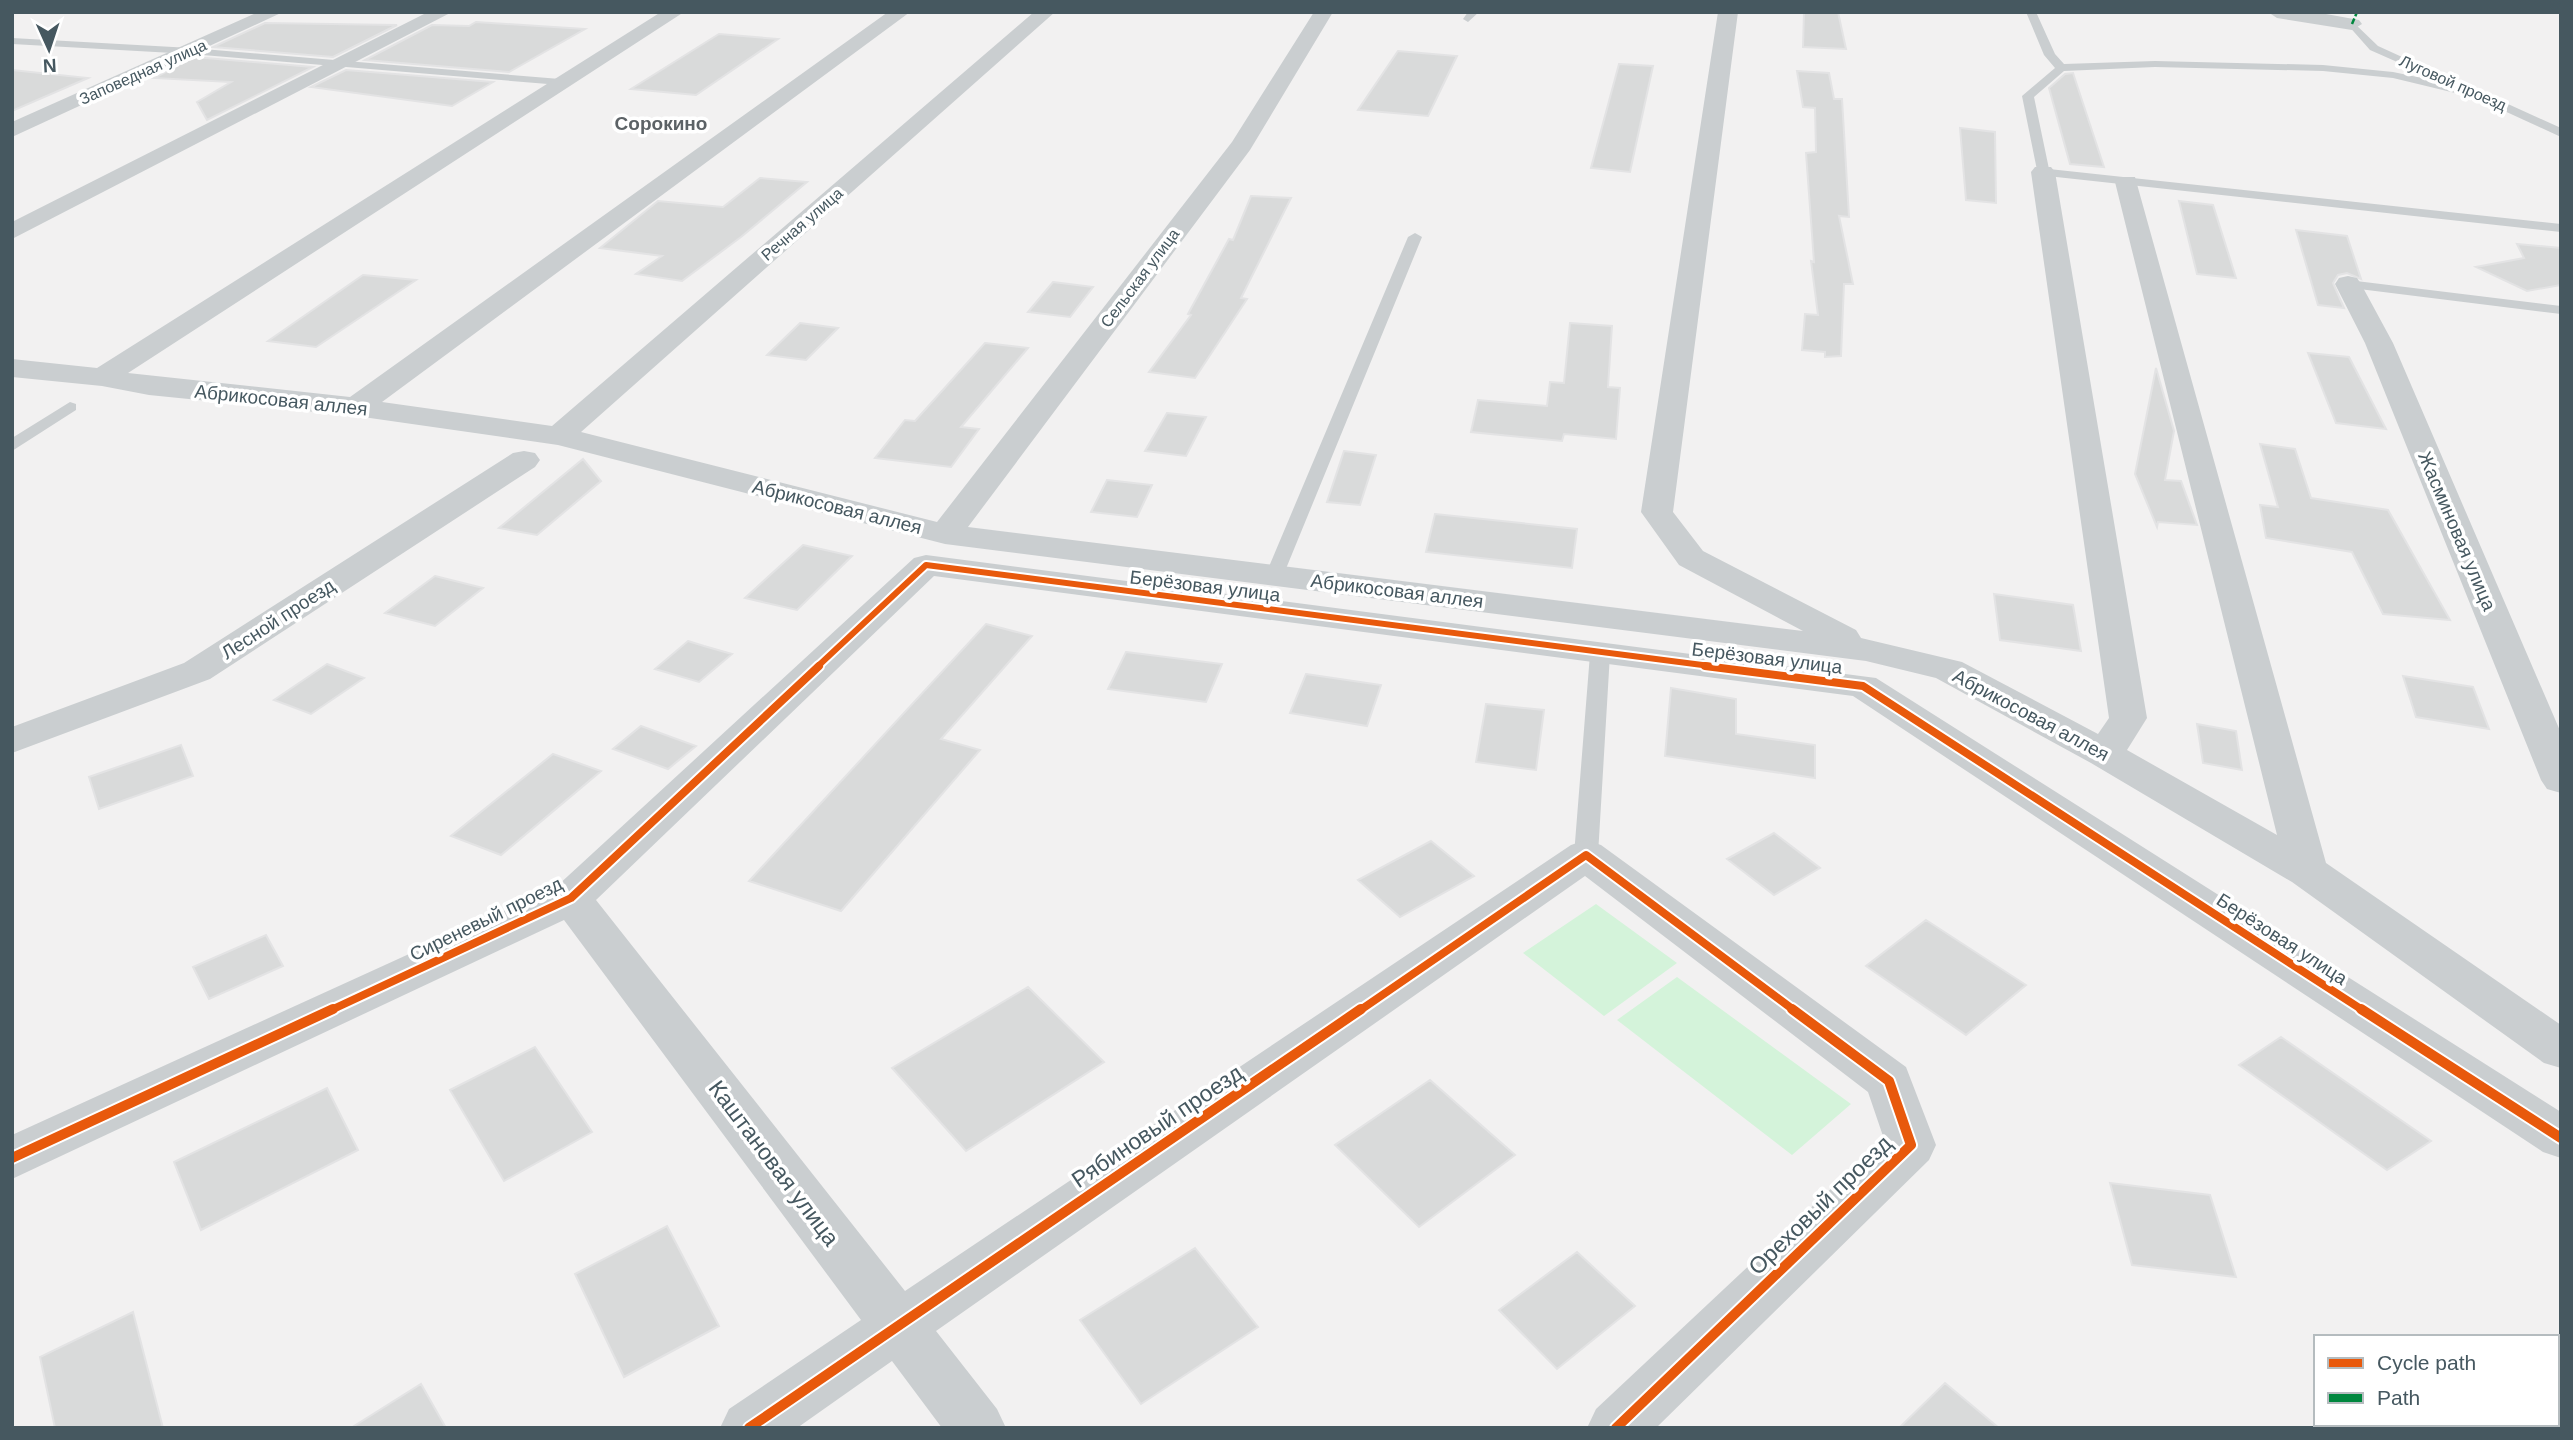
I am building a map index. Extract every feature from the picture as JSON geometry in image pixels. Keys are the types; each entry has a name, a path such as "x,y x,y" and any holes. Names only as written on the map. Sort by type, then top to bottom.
{"street":[{"name":"Заповедная улица","path":"12,130 274,12"},
{"path":"12,232 348,63 443,12"},
{"path":"102,377 560,82 674,12"},
{"path":"356,407 901,12"},
{"name":"Речная улица","path":"559,436 1046,12"},
{"name":"Сельская улица","path":"935,550 1242,145 1324,12"},
{"path":"1728,12 1713,134 1657,512 1692,558 1866,650"},
{"path":"2277,12 2352,24"},
{"path":"2043,172 2128,718 2105,754"},
{"path":"2127,182 2307,872"},
{"name":"Жасминовая улица","path":"2348,284 2379,343 2561,780"},
{"name":"Абрикосовая аллея","path":"12,368 102,377 149,386 356,407 559,436 935,550 1274,576 1866,650 1949,670 2105,754 2307,872 2561,1050"},
{"name":"Лесной проезд","path":"12,741 197,671 524,460"},
{"name":"Берёзовая улица","path":"935,550 1600,653 1863,686 2561,1138"},
{"name":"Сиреневый проезд","path":"12,1158 571,898 935,550"},
{"name":"Рябиновый проезд","path":"749,1428 1586,855"},
{"name":"Ореховый проезд","path":"1586,855 1889,1081 1911,1145 1616,1428"},
{"name":"Каштановая улица","path":"571,898 976,1428"}],"lane":[{"path":"2031,12 2050,55 2061,68"},
{"name":"Луговой проезд","path":"2352,24 2374,48 2561,133"},
{"path":"12,41 191,51 560,82"},
{"path":"2374,48 2385,58 2357,68 2155,64 2061,68 2028,96 2043,172 2561,228"},
{"path":"2323,68 2393,75 2484,96"},
{"path":"1274,576 1416,237"},
{"path":"2348,284 2561,310"},
{"path":"12,446 70,407"},
{"path":"1586,855 1600,653"}],"green space":[{"path":"1596,904 1677,963 1604,1016 1523,953"},
{"path":"1677,977 1851,1104 1792,1155 1617,1020"}],"building":[{"path":"1804,12 1838,12 1846,49 1803,47"},
{"path":"476,22 585,29 509,72 365,60 432,25 469,26"},
{"path":"265,23 397,25 333,57 213,47"},
{"path":"719,34 778,39 696,95 631,89"},
{"path":"1398,51 1457,56 1428,116 1358,110"},
{"path":"194,57 313,67 207,120 197,102 231,82 154,78"},
{"path":"1619,64 1653,66 1630,172 1591,168"},
{"path":"12,70 88,78 12,111"},
{"path":"346,70 493,82 452,106 311,87"},
{"path":"1797,71 1829,73 1834,99 1842,99 1849,217 1839,216 1853,284 1844,284 1841,356 1825,357 1825,352 1802,350 1805,314 1818,315 1811,261 1814,262 1806,153 1816,152 1815,108 1803,107"},
{"path":"2073,73 2104,167 2070,164 2049,88 2065,74"},
{"path":"1960,128 1995,132 1996,203 1966,200"},
{"path":"760,178 807,182 741,237 682,281 636,274 662,256 600,248 658,201 723,207"},
{"path":"1251,196 1291,198 1241,298 1247,299 1195,378 1149,372 1191,315 1188,314 1229,239 1233,240"},
{"path":"2179,201 2213,205 2236,278 2197,274"},
{"path":"2296,230 2347,236 2361,279 2347,273 2338,275 2333,283 2344,308 2318,305"},
{"path":"2517,244 2561,248 2561,285 2527,291 2476,267 2524,258"},
{"path":"363,275 416,280 316,347 268,341"},
{"path":"1053,282 1093,287 1070,317 1028,312"},
{"path":"800,323 838,328 806,360 767,355"},
{"path":"1570,323 1612,326 1608,387 1620,388 1616,439 1564,434 1562,441 1471,432 1478,400 1547,406 1550,382 1564,383"},
{"path":"985,343 1028,348 961,427 979,429 951,467 875,458 905,420 915,421"},
{"path":"2308,353 2349,357 2386,429 2336,423"},
{"path":"2156,368 2174,431 2165,480 2181,481 2197,525 2158,522 2157,527 2135,474"},
{"path":"1167,413 1206,417 1186,456 1145,451"},
{"path":"2260,444 2295,449 2311,498 2388,510 2450,620 2383,614 2352,552 2266,538 2260,505 2278,507"},
{"path":"1344,451 1376,455 1360,505 1327,502"},
{"path":"583,459 601,481 537,535 499,528"},
{"path":"1107,480 1152,485 1137,517 1091,512"},
{"path":"1435,514 1577,529 1572,568 1426,552"},
{"path":"803,545 852,556 797,610 745,598"},
{"path":"435,576 483,588 435,626 385,613"},
{"path":"1994,594 2073,605 2081,651 2000,640"},
{"path":"986,624 1032,636 941,739 980,750 841,911 749,881"},
{"path":"688,641 732,654 699,682 655,669"},
{"path":"1126,652 1222,664 1206,702 1108,689"},
{"path":"327,664 364,678 311,714 274,700"},
{"path":"1306,674 1381,685 1367,726 1290,713"},
{"path":"2403,676 2473,687 2489,729 2416,717"},
{"path":"1671,688 1736,699 1736,734 1815,745 1815,778 1665,756"},
{"path":"1486,704 1544,710 1536,770 1476,762"},
{"path":"2197,724 2236,731 2242,770 2203,763"},
{"path":"641,726 696,746 668,769 613,749"},
{"path":"181,745 193,776 99,809 89,777"},
{"path":"553,754 601,771 501,855 451,836"},
{"path":"1774,833 1820,868 1774,895 1727,859"},
{"path":"1431,841 1474,876 1400,917 1358,880"},
{"path":"1926,920 2026,985 1966,1035 1866,966"},
{"path":"266,935 283,966 209,999 193,967"},
{"path":"1028,987 1104,1062 966,1151 892,1068"},
{"path":"2281,1037 2431,1141 2387,1170 2239,1065"},
{"path":"535,1047 592,1132 504,1181 450,1090"},
{"path":"1430,1080 1515,1155 1419,1227 1335,1145"},
{"path":"327,1088 358,1150 201,1230 174,1162"},
{"path":"2110,1183 2210,1195 2236,1277 2132,1265"},
{"path":"667,1226 719,1326 624,1377 575,1274"},
{"path":"1195,1248 1258,1327 1141,1404 1080,1320"},
{"path":"1577,1252 1635,1306 1557,1369 1499,1310"},
{"path":"133,1312 163,1428 55,1428 40,1357"},
{"path":"1945,1383 1999,1428 1899,1428"},
{"path":"421,1384 446,1428 351,1428"}],"marked path":[{"path":"2352,24 2357,12"}],"cycle path":[{"path":"12,1158 571,898 926,565 1863,686 2561,1138"},
{"path":"749,1428 1586,855 1889,1081 1911,1145 1616,1428"}],"district":[{"name":"Сорокино","path":"661,123"}]}
